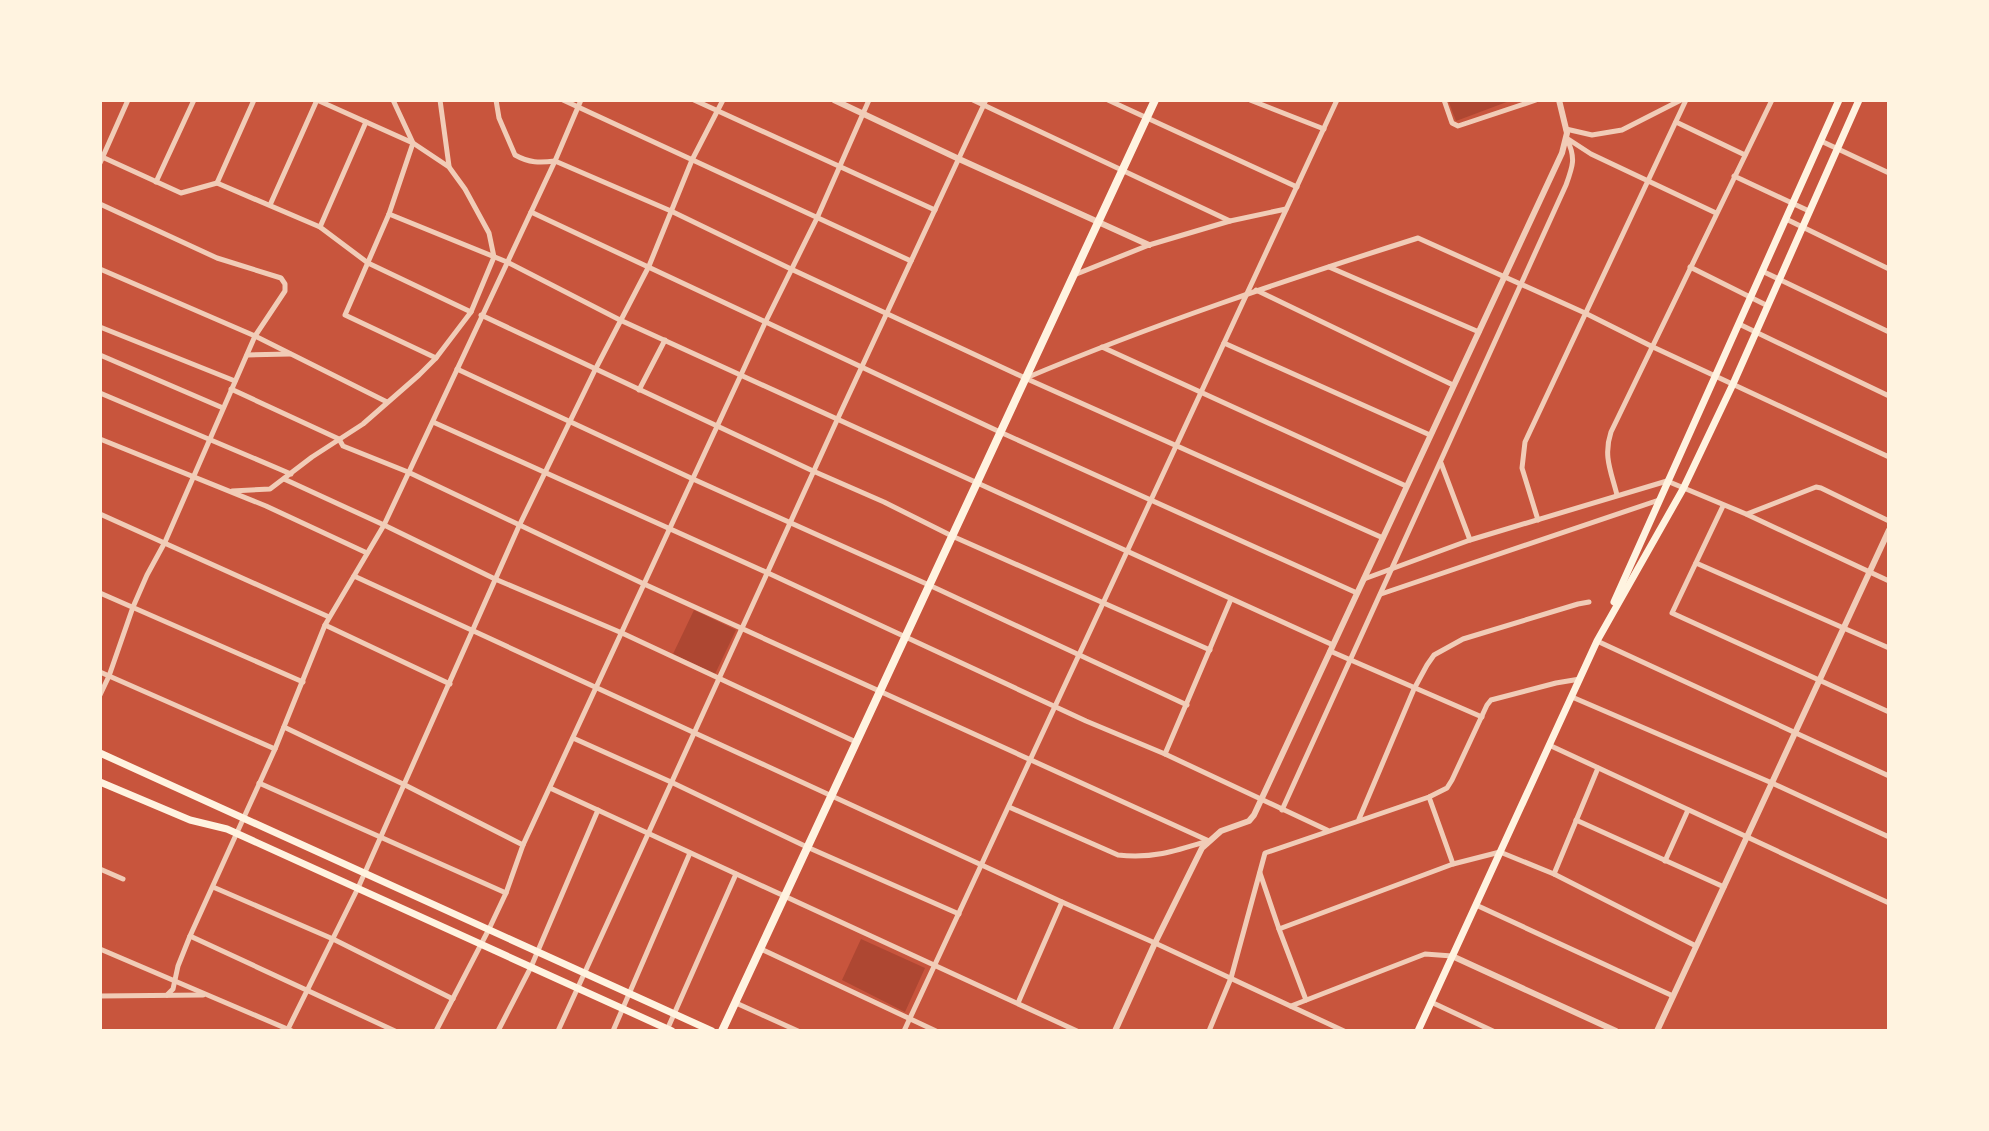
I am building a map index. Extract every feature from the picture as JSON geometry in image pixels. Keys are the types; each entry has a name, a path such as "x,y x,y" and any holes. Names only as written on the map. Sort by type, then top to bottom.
{"main road":[{"path":"722,1031 1155,100"},
{"path":"1418,1031 1572,697 1839,100"},
{"path":"1597,641 1683,489 1859,100"},
{"path":"100,753 712,1031"},
{"path":"100,782 190,820 236,833 669,1030"}],"street":[{"path":"128,100 101,159 181,193 217,183 320,227 368,263 471,312"},
{"path":"156,182 194,100"},
{"path":"217,183 254,100"},
{"path":"232,491 270,489 363,424 436,358 471,312 494,257 489,233 449,167 413,143 317,100 270,205"},
{"path":"393,100 413,143 389,214 345,315 436,358"},
{"path":"440,100 449,167"},
{"path":"496,100 499,118 515,155 527,162 555,161 671,211 1025,378 1383,538"},
{"path":"563,100 911,261"},
{"path":"167,995 173,989 190,936 275,749 325,625 384,525 581,100"},
{"path":"694,100 935,210"},
{"path":"100,949 290,1030 365,873 519,526 649,266 692,160 723,100"},
{"path":"834,100 1149,245"},
{"path":"436,1031 482,945 506,893 523,845 765,323 817,218 869,100"},
{"path":"973,100 1230,221"},
{"path":"1108,100 1297,187"},
{"path":"1250,100 1324,129"},
{"path":"904,1031 1337,100"},
{"path":"1444,100 1452,123 1458,126 1536,100"},
{"path":"1282,810 1566,185 1573,152 1567,139 1559,100"},
{"path":"1566,129 1592,135 1622,130 1684,100"},
{"path":"1538,520 1522,468 1525,442 1684,100"},
{"path":"1617,495 1607,455 1611,432 1772,100"},
{"path":"558,1031 813,471 985,103"},
{"path":"320,227 366,122"},
{"path":"1676,122 1745,155"},
{"path":"1567,139 1591,154 1717,213"},
{"path":"1115,1031 1198,855 1221,831 1249,821 1260,800 1567,139"},
{"path":"1820,140 1889,173"},
{"path":"1734,176 1810,211"},
{"path":"100,204 217,258 281,278 285,284 285,291 255,336 165,542 147,575 100,695"},
{"path":"1073,276 1149,245 1230,221 1286,209"},
{"path":"531,212 1000,432 1357,593"},
{"path":"389,214 507,262 620,320 1231,599 1349,660 1482,717"},
{"path":"1785,218 1889,269"},
{"path":"1025,378 1256,290 1418,238 1585,313 1889,457"},
{"path":"1328,266 1479,332"},
{"path":"1690,267 1768,306"},
{"path":"100,269 255,336 387,402"},
{"path":"1762,271 1889,332"},
{"path":"1256,290 1453,385"},
{"path":"481,315 952,536 1210,650"},
{"path":"1738,324 1889,396"},
{"path":"100,327 235,381"},
{"path":"639,390 665,340"},
{"path":"1224,343 1430,435"},
{"path":"1101,347 1406,486"},
{"path":"247,355 292,354"},
{"path":"100,355 223,408"},
{"path":"457,369 1187,705"},
{"path":"231,389 339,439 343,446 408,472 644,584 1209,841"},
{"path":"100,393 291,474"},
{"path":"433,422 1327,830"},
{"path":"100,439 232,491 368,554"},
{"path":"1441,463 1470,540"},
{"path":"284,479 495,579 622,633 856,742"},
{"path":"1363,579 1470,540 1667,481 1889,581"},
{"path":"1746,514 1816,487 1889,521"},
{"path":"1380,594 1659,500"},
{"path":"1723,506 1672,613 1889,712"},
{"path":"100,514 329,617"},
{"path":"1657,1031 1889,530"},
{"path":"1696,563 1889,648"},
{"path":"354,576 1344,1031"},
{"path":"100,593 303,682"},
{"path":"1165,754 1231,599"},
{"path":"1359,820 1414,689 1434,655 1463,639 1589,602"},
{"path":"325,625 450,684"},
{"path":"1597,641 1889,776"},
{"path":"100,672 275,749"},
{"path":"1209,1031 1231,978 1265,853 1429,797 1447,788 1491,700 1580,679"},
{"path":"1572,697 1889,837"},
{"path":"284,727 523,845"},
{"path":"573,738 959,914"},
{"path":"1549,745 1889,903"},
{"path":"1554,874 1598,768"},
{"path":"259,783 506,893"},
{"path":"550,788 1077,1031"},
{"path":"1429,797 1453,864"},
{"path":"1009,807 1118,855 1152,856 1209,841"},
{"path":"498,1031 538,952 598,810"},
{"path":"1665,861 1688,810"},
{"path":"1576,820 1724,887"},
{"path":"1279,929 1453,864 1500,852 1554,874 1696,946"},
{"path":"613,1031 690,853"},
{"path":"100,869 123,879"},
{"path":"1260,872 1306,1000"},
{"path":"669,1030 736,874"},
{"path":"213,887 333,939 453,999"},
{"path":"1018,1003 1062,902"},
{"path":"1476,905 1673,996"},
{"path":"190,936 395,1031"},
{"path":"760,949 936,1031"},
{"path":"1291,1006 1425,954 1452,956 1616,1031"},
{"path":"100,996 208,995"},
{"path":"735,1002 798,1031"},
{"path":"1431,1002 1493,1031"}],"shaded area":[{"path":"1448,100 1512,100 1456,121"},
{"path":"694,610 736,630 715,674 673,654"},
{"path":"861,939 925,968 905,1012 842,980"}]}
